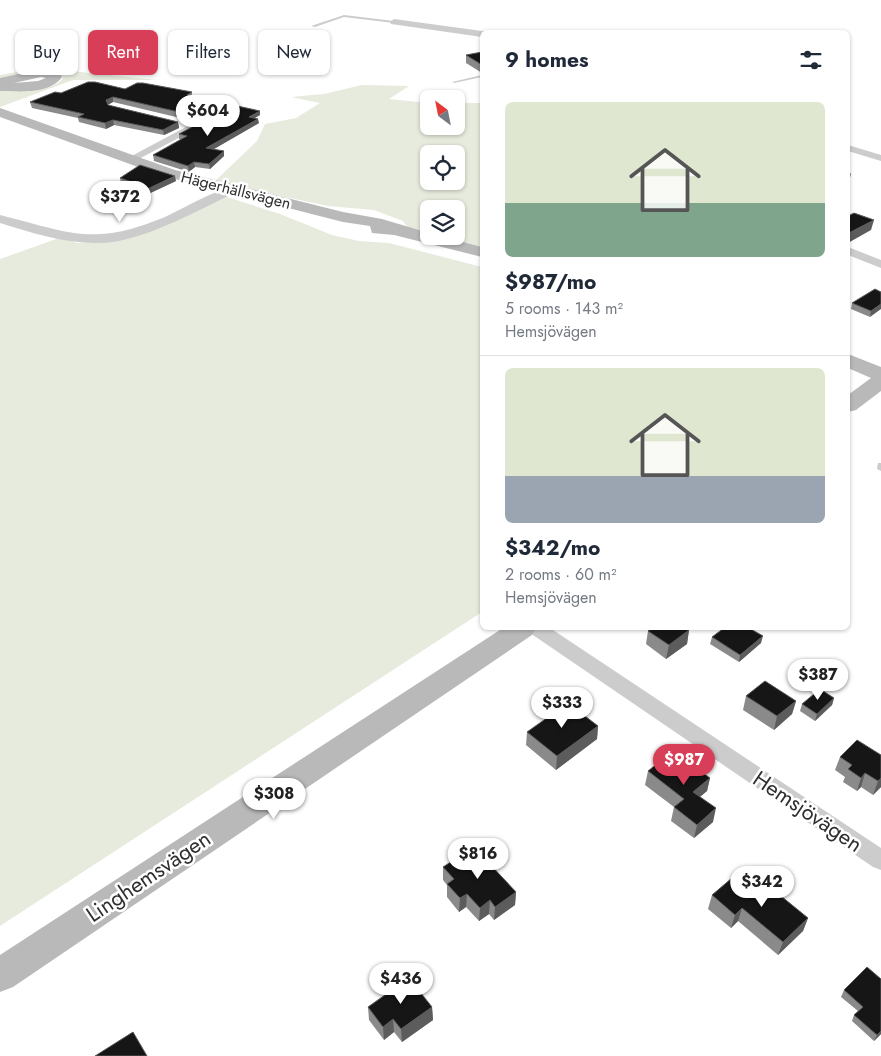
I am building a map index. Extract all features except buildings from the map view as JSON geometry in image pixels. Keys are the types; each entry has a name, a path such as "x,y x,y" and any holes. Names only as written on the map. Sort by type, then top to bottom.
{"street":[{"path":"394,22 480,34"},
{"path":"0,82 42,73 56,77 50,83 41,85 0,88"},
{"name":"Hägerhällsvägen","path":"0,112 169,173 343,217 353,224 376,229 394,230 480,252"},
{"path":"131,159 208,119"},
{"path":"179,123 194,126"},
{"path":"850,149 881,158"},
{"path":"1,220 81,237 110,238 132,233 233,190"},
{"path":"850,252 881,264"},
{"path":"850,361 881,375"},
{"path":"850,404 881,382"},
{"name":"Linghemsvägen","path":"0,975 519,630"},
{"name":"Hemsjövägen","path":"540,630 881,860"}],"lane":[{"path":"313,26 344,16 394,22"},
{"path":"454,82 480,76"},
{"path":"881,464 881,469"}],"shaded area":[{"path":"15,72 15,75 31,75 0,80 0,75"},
{"path":"78,72 88,73 88,75 109,75 157,80 73,80 0,107 0,91 44,88 59,83 63,78 61,75 78,75"},
{"path":"362,85 409,86 389,99 420,102 420,135 465,135 465,103 480,103 480,246 465,243 465,200 420,200 420,231 409,229 403,221 374,210 328,206 214,182 257,141 265,124 296,118 320,103 291,97 324,94"},
{"path":"227,197 280,214 332,235 359,241 389,243 480,266 480,613 0,926 0,259 62,237 77,243 105,241"}]}
